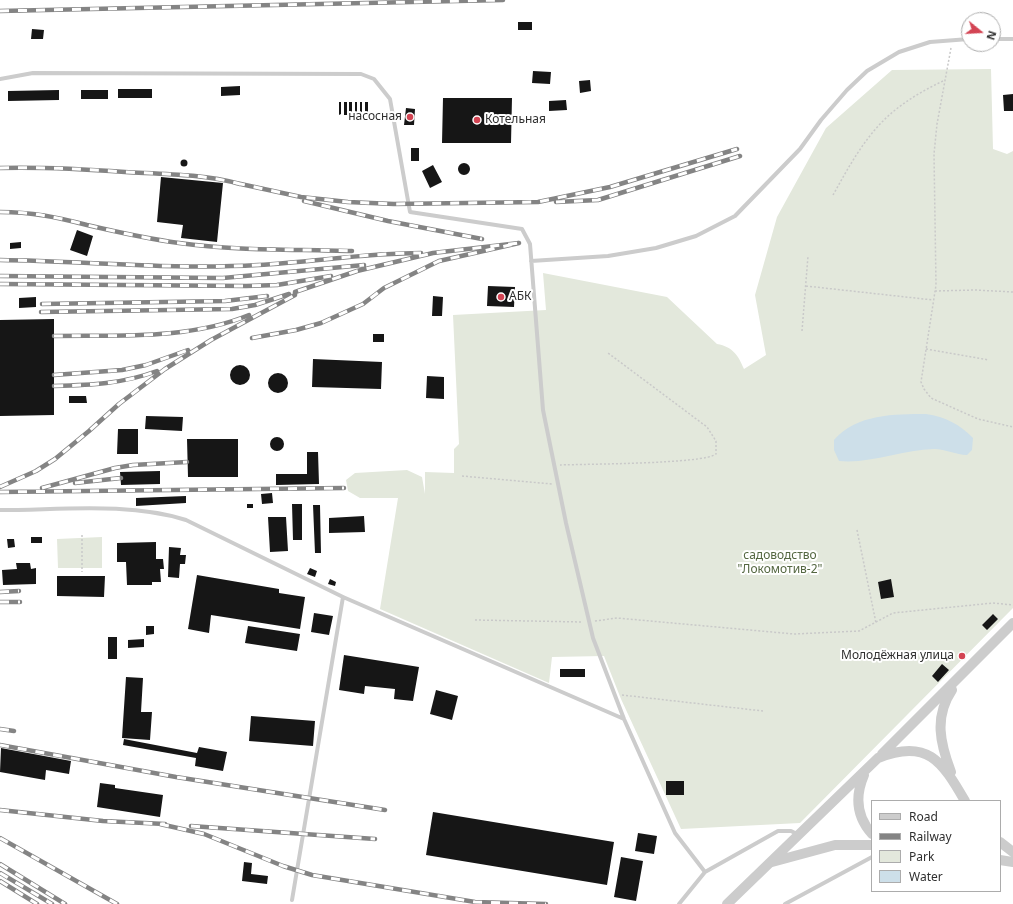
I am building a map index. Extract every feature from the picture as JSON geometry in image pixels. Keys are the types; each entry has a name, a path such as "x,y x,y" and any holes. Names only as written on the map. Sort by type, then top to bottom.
{"street":[{"path":"727,904 959,679 1013,624"},
{"path":"959,679 948,695 940,718 941,740 955,782 964,800"},
{"path":"878,758 895,751 913,750 931,756 940,763 955,782 957,800"},
{"path":"865,771 858,788 858,807 864,825 871,833"},
{"path":"1001,843 1013,852"},
{"path":"770,863 835,846 871,845"},
{"path":"1001,860 1013,862"}],"lane":[{"path":"1001,39 1013,38"},
{"path":"531,261 608,256 656,248 703,232 735,216 800,149 821,120 847,90 867,71 898,52 930,42 961,39"},
{"path":"0,79 32,73 361,74 374,79 390,99 410,212 522,228 530,244 543,410 592,638 624,719 675,833 705,872"},
{"path":"0,510 112,510 168,515 186,520 343,597 624,719"},
{"path":"292,900 343,597"},
{"path":"679,904 705,872 778,831 790,831 799,835"},
{"path":"785,904 871,858"}],"path":[{"path":"952,40 937,124 934,154 935,291 921,382 924,390 931,398 978,419 1013,427"},
{"path":"833,195 855,157 881,122 919,92 945,80"},
{"path":"802,331 808,256"},
{"path":"806,286 933,300"},
{"path":"935,291 975,290 1013,292"},
{"path":"926,349 989,360"},
{"path":"554,465 708,458 716,454 718,450 716,441 707,427 608,353"},
{"path":"462,476 558,484"},
{"path":"857,530 876,623"},
{"path":"82,535 82,572"},
{"path":"475,620 589,622 617,618 794,634 859,631 893,614 993,603 1013,605"},
{"path":"614,694 764,711"}],"green space":[{"name":"садоводство \"Локомотив-2\"","path":"991,69 993,149 1007,154 1013,151 1013,608 800,823 681,829 621,699 604,656 552,657 549,683 380,609 398,498 360,498 348,491 346,480 355,473 407,470 422,477 425,494 425,472 454,473 454,449 459,444 453,315 546,310 543,273 667,297 717,344 723,345 734,352 744,369 766,355 755,295 777,217 826,128 892,70"},
{"path":"102,537 102,568 58,568 57,539"}],"water":[{"path":"926,414 946,419 963,429 973,438 972,450 967,455 934,449 862,461 839,461 834,450 834,440 843,431 853,425 865,420 889,415"}],"building":[{"path":"518,22 532,22 532,30 518,30"},
{"path":"32,29 44,30 43,39 31,39"},
{"path":"533,71 551,72 550,84 532,83"},
{"path":"590,80 591,91 580,93 579,81"},
{"path":"240,86 240,95 221,96 221,87"},
{"path":"118,89 152,89 152,98 118,98"},
{"path":"59,90 59,100 8,101 8,91"},
{"path":"81,90 108,90 108,99 81,99"},
{"path":"1013,94 1013,111 1004,111 1003,95"},
{"name":"Котельная","path":"443,98 512,98 511,143 442,143"},
{"path":"566,100 567,110 549,111 549,101"},
{"path":"339,102 341,102 341,114 339,115"},
{"path":"344,102 347,102 347,115 344,115"},
{"path":"349,102 352,102 352,115 349,115"},
{"path":"355,102 357,102 357,115 355,115"},
{"path":"360,102 362,102 362,115 360,115"},
{"path":"365,102 368,102 368,115 365,115"},
{"name":"насосная","path":"406,108 415,109 414,125 404,125"},
{"path":"411,148 419,148 419,161 411,161"},
{"path":"184,160 187,163 184,166 181,163"},
{"path":"464,163 468,165 470,169 468,173 464,175 460,173 458,169 460,165"},
{"path":"433,165 442,182 430,188 422,171"},
{"path":"161,177 223,183 217,242 181,238 183,225 157,222"},
{"path":"77,230 93,236 87,256 70,250"},
{"path":"21,242 21,248 10,249 10,243"},
{"name":"АБК","path":"488,286 515,287 514,307 487,306"},
{"path":"433,296 443,297 442,316 432,316"},
{"path":"36,297 36,307 19,308 19,298"},
{"path":"54,319 54,415 0,416 0,320"},
{"path":"373,334 384,334 384,342 373,342"},
{"path":"313,359 382,362 381,389 312,387"},
{"path":"236,365 244,365 250,371 250,379 244,385 236,385 230,379 230,371"},
{"path":"274,373 282,373 288,379 288,387 282,393 274,393 268,387 268,379"},
{"path":"427,376 444,377 444,399 426,398"},
{"path":"69,396 86,396 87,403 69,403"},
{"path":"146,416 183,417 182,431 145,429"},
{"path":"118,429 138,429 138,454 117,454"},
{"path":"277,437 282,439 284,444 282,449 277,451 272,449 270,444 272,439"},
{"path":"187,439 238,439 238,477 188,477"},
{"path":"307,452 318,452 319,484 276,485 276,474 307,474"},
{"path":"160,471 160,484 121,485 120,472"},
{"path":"272,493 273,503 262,504 261,494"},
{"path":"186,496 186,503 136,506 136,498"},
{"path":"247,504 253,504 253,508 247,508"},
{"path":"292,504 302,504 302,540 293,540"},
{"path":"313,505 320,505 321,553 315,553"},
{"path":"364,516 365,532 329,533 329,518"},
{"path":"268,517 286,517 288,551 270,552"},
{"path":"31,537 42,537 42,543 31,543"},
{"path":"7,539 14,539 15,547 8,548"},
{"path":"156,542 156,559 163,559 164,569 160,569 161,582 152,582 152,585 127,585 126,562 117,562 117,543"},
{"path":"169,547 181,548 180,555 186,555 185,564 180,564 179,578 168,577"},
{"path":"16,563 30,563 31,569 36,568 36,584 3,585 2,570 17,569"},
{"path":"310,568 317,571 315,577 307,574"},
{"path":"197,575 279,589 279,593 305,597 300,629 211,615 209,633 188,629"},
{"path":"57,576 105,576 104,597 57,596"},
{"path":"330,579 336,582 335,586 328,584"},
{"path":"891,579 894,597 881,599 878,582"},
{"path":"314,613 333,616 329,635 311,632"},
{"path":"993,614 998,619 987,630 982,625"},
{"path":"146,626 154,626 154,634 146,635"},
{"path":"248,626 300,634 297,651 245,643"},
{"path":"108,637 117,637 117,659 108,659"},
{"path":"144,639 144,647 128,648 128,640"},
{"path":"344,655 419,667 413,701 394,699 395,689 365,686 364,694 339,690"},
{"path":"942,664 949,670 938,682 932,676"},
{"path":"560,669 585,669 585,677 560,677"},
{"path":"126,677 143,678 141,712 152,712 150,740 122,738"},
{"path":"436,690 458,696 452,720 430,714"},
{"path":"251,716 315,721 313,746 249,741"},
{"path":"124,739 197,753 199,747 227,752 223,771 195,766 196,758 123,745"},
{"path":"1,748 71,761 69,774 46,770 45,780 0,772"},
{"path":"666,781 684,781 684,795 666,795"},
{"path":"100,783 115,785 115,788 163,795 160,817 97,807"},
{"path":"433,812 614,842 607,885 426,855"},
{"path":"638,833 657,836 654,854 635,851"},
{"path":"621,857 643,861 636,901 614,897"},
{"path":"244,862 252,863 251,874 268,876 267,884 242,881"}],"railway":[{"path":"0,11 503,0"},
{"path":"236,183 301,197 348,202 394,204 538,202 610,187 737,149"},
{"path":"556,202 598,200 740,156"},
{"path":"0,168 62,168 183,175 212,178 240,184"},
{"path":"304,201 388,221 482,239"},
{"path":"0,212 44,216 145,237 201,246 244,249 352,251"},
{"path":"0,487 36,471 55,459 119,404 165,369 211,340 295,295 295,292 357,271 433,253 519,243 439,261 384,288 363,304 321,323 296,330 252,338"},
{"path":"0,260 161,266 226,266 279,264 380,254 421,253"},
{"path":"0,276 223,278 364,265"},
{"path":"0,284 246,286 277,285 331,276"},
{"path":"41,312 232,309 255,305 289,294"},
{"path":"42,304 225,301 267,296"},
{"path":"54,336 128,336 178,332 202,329 249,315"},
{"path":"54,375 122,370 146,365 188,350"},
{"path":"54,386 119,381 157,371"},
{"path":"42,488 115,468 133,465 187,462"},
{"path":"75,483 121,478"},
{"path":"0,492 344,488"},
{"path":"0,592 19,591"},
{"path":"0,602 20,602"},
{"path":"0,729 14,731"},
{"path":"0,745 176,777 385,810"},
{"path":"0,810 103,821 165,824"},
{"path":"160,824 204,834 283,866 312,875 475,902 546,904"},
{"path":"191,826 375,839"},
{"path":"0,838 117,904"},
{"path":"0,864 65,904"},
{"path":"0,873 52,904"},
{"path":"0,881 37,904"}],"place":[{"name":"насосная","path":"410,117"},
{"name":"Котельная","path":"477,120"},
{"name":"АБК","path":"501,297"},
{"name":"Молодёжная улица","path":"962,656"}]}
